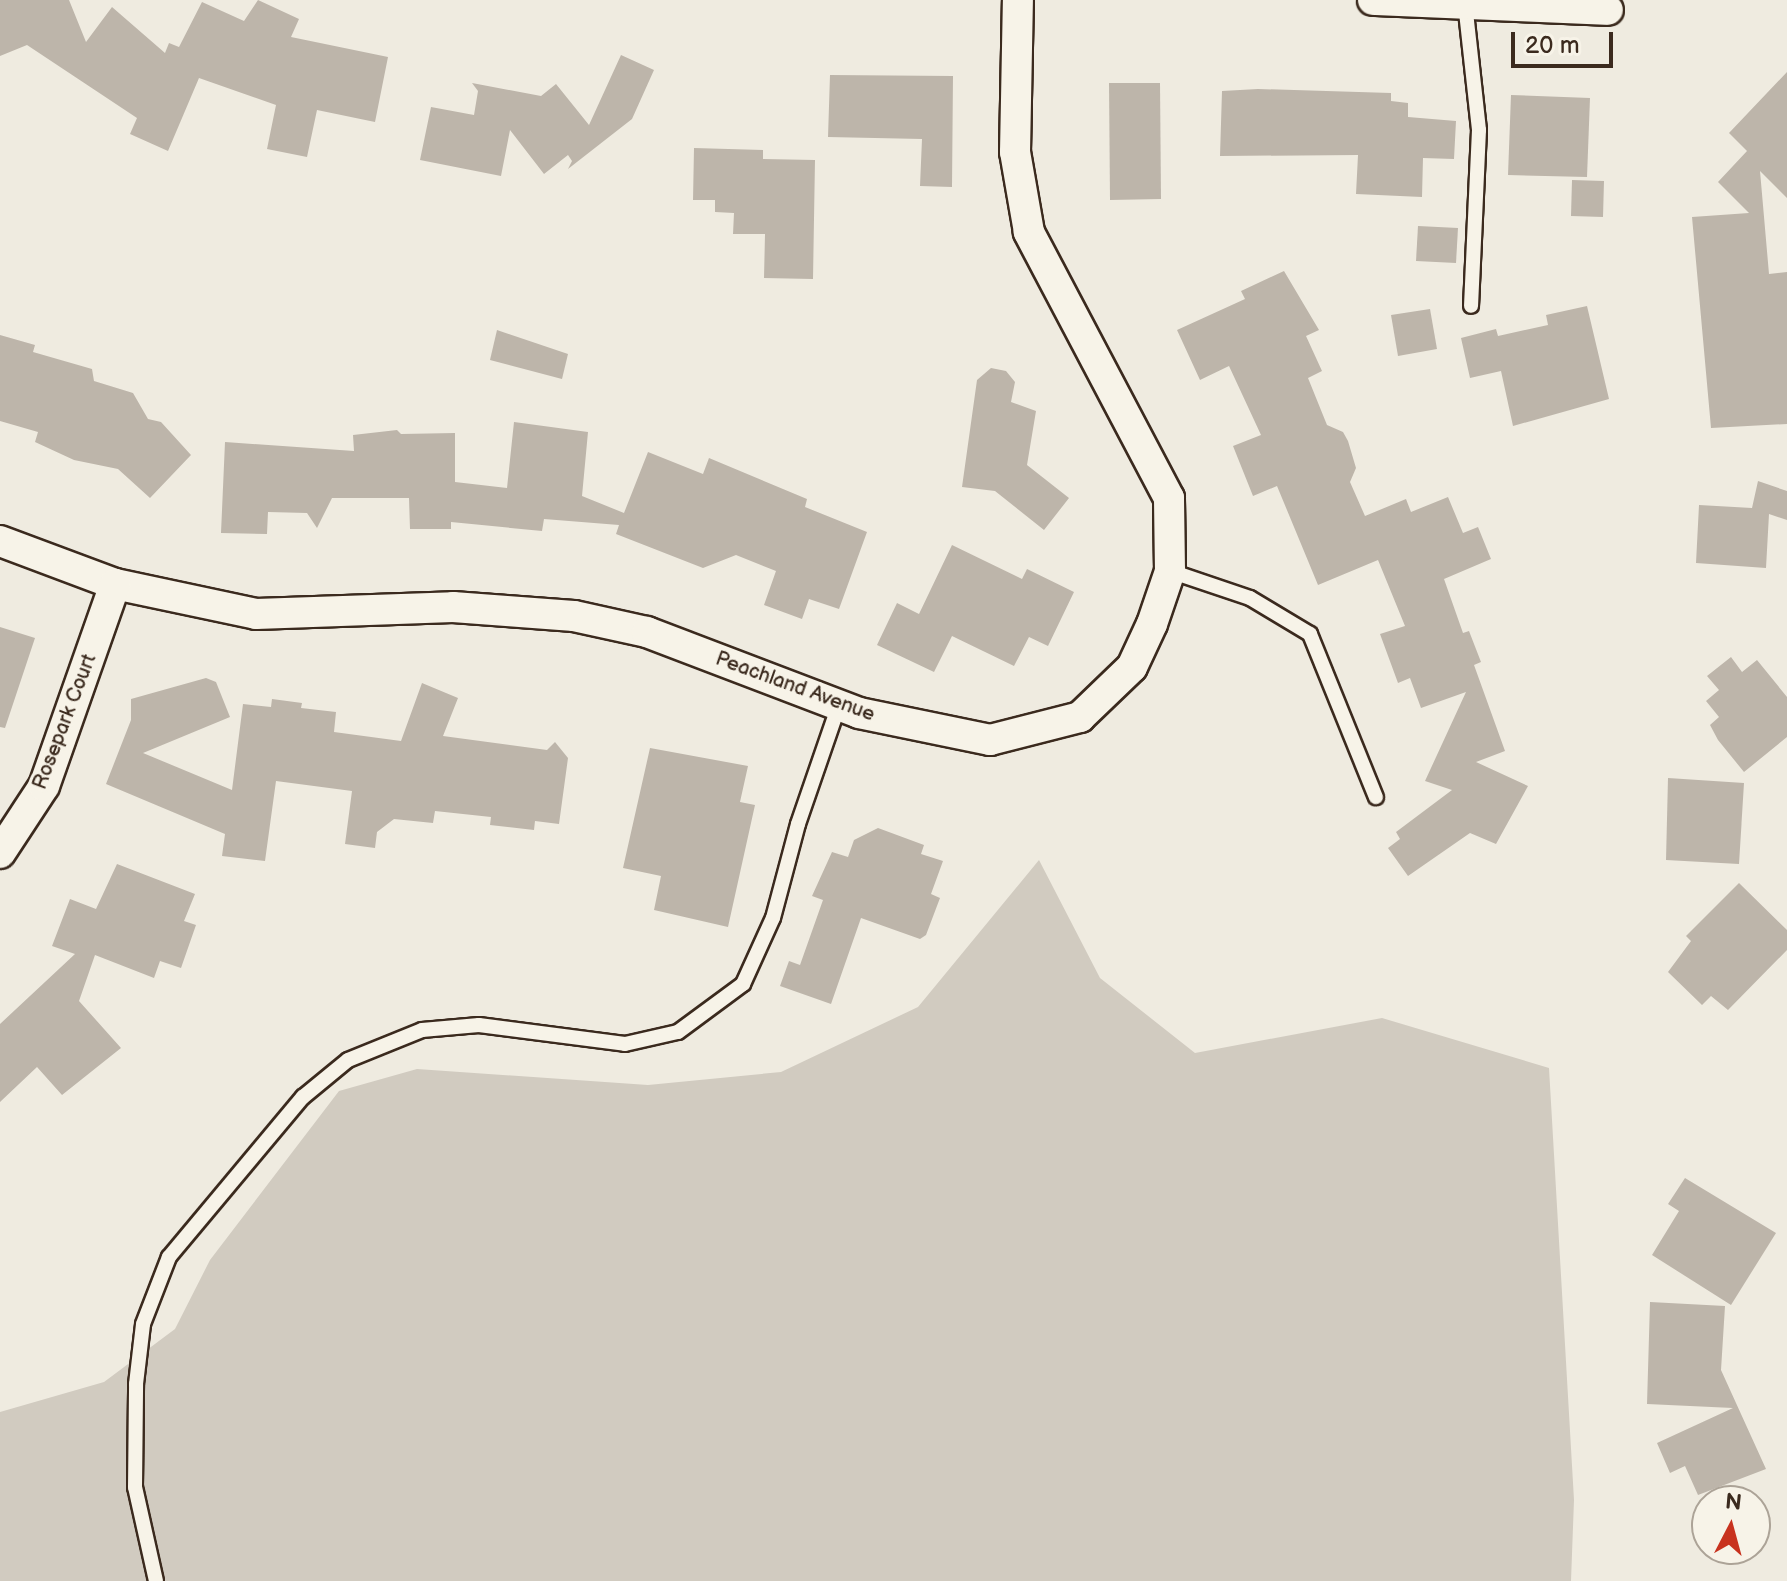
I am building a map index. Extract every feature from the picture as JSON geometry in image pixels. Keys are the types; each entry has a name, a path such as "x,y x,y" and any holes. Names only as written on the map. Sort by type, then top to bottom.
{"street":[{"name":"Peachland Avenue","path":"0,541 115,584 256,614 453,607 574,616 647,632 839,705 990,740 1080,717 1132,667 1170,571 1169,498 1029,232 1015,152 1018,0"},
{"path":"1373,0 1608,10"},
{"name":"Rosepark Court","path":"0,853 44,786 115,584"}],"lane":[{"path":"1465,3 1479,130 1471,306"},
{"path":"1170,571 1250,598 1310,634 1376,797"},
{"path":"156,1581 135,1487 136,1384 143,1324 169,1257 303,1097 348,1060 422,1030 479,1025 625,1044 678,1032 743,984 773,918 798,824 839,705"}],"shaded area":[{"path":"1039,860 1100,978 1195,1053 1382,1018 1549,1068 1574,1500 1571,1581 0,1581 0,1412 104,1382 175,1329 210,1260 339,1091 417,1069 648,1085 781,1072 918,1007"}],"building":[{"path":"0,0 69,0 86,42 112,7 165,53 169,43 179,47 202,2 244,21 258,0 299,19 291,37 388,57 375,122 317,110 307,157 267,149 276,105 199,78 168,151 130,134 137,118 27,45 0,56"},
{"path":"621,55 654,70 632,119 568,169 572,161 568,155 544,174 510,130 501,176 420,160 431,107 474,115 478,91 472,83 541,96 556,84 589,125"},
{"path":"1787,72 1787,198 1760,171 1769,274 1787,272 1787,424 1711,428 1692,217 1749,213 1718,182 1747,151 1729,133"},
{"path":"830,75 953,76 952,187 920,186 922,139 828,137"},
{"path":"1109,83 1160,83 1161,199 1110,200"},
{"path":"1258,89 1391,93 1391,101 1408,103 1408,117 1456,121 1454,159 1423,158 1422,197 1356,194 1358,155 1220,156 1222,91"},
{"path":"1511,95 1590,98 1587,177 1508,175"},
{"path":"694,148 763,150 763,159 815,160 813,279 764,278 765,234 733,234 734,213 715,212 715,200 693,200"},
{"path":"1572,180 1604,181 1603,217 1571,216"},
{"path":"1418,226 1458,228 1456,263 1416,261"},
{"path":"1284,271 1319,330 1306,336 1322,371 1308,378 1327,425 1343,432 1348,441 1356,468 1350,482 1365,516 1406,499 1411,512 1448,497 1463,533 1478,527 1491,559 1444,579 1463,633 1469,631 1481,662 1474,665 1505,751 1476,762 1528,786 1496,844 1470,833 1408,876 1388,848 1400,839 1396,832 1452,790 1425,781 1466,692 1421,708 1410,678 1398,683 1380,634 1405,626 1378,560 1318,585 1277,486 1253,496 1233,446 1261,435 1229,366 1200,380 1177,330 1245,299 1241,291"},
{"path":"1587,306 1609,399 1513,426 1501,371 1470,378 1461,338 1496,329 1498,336 1548,325 1546,315"},
{"path":"1430,309 1437,349 1398,356 1391,315"},
{"path":"497,330 568,354 562,379 490,360"},
{"path":"0,335 35,345 33,352 92,369 94,381 133,393 148,419 161,422 191,455 150,498 118,469 74,460 35,442 38,432 0,421"},
{"path":"991,368 1006,371 1015,382 1011,402 1036,411 1027,465 1069,498 1044,530 995,491 962,487 977,380"},
{"path":"514,422 588,432 582,496 624,513 648,452 703,474 709,458 807,499 805,507 867,532 839,609 809,599 802,619 764,605 776,571 736,555 703,568 616,534 619,525 544,519 542,531 451,522 451,529 410,529 409,498 332,498 317,528 307,513 268,512 267,534 221,533 225,442 354,451 353,435 397,430 401,434 455,433 455,482 507,488"},
{"path":"1758,481 1787,491 1787,520 1769,514 1766,568 1696,563 1699,505 1752,508"},
{"path":"952,545 1022,579 1027,569 1074,592 1048,646 1029,637 1014,666 952,636 934,672 877,645 897,603 919,614"},
{"path":"0,627 35,638 5,728 0,727"},
{"path":"1731,657 1742,672 1757,660 1787,697 1787,737 1744,772 1718,740 1710,725 1719,717 1706,701 1719,690 1707,676"},
{"path":"206,678 216,682 230,717 143,753 232,790 243,704 271,707 272,699 302,703 301,708 336,712 334,732 401,741 422,683 458,698 443,736 547,750 555,742 568,758 559,824 535,821 534,830 490,825 491,817 435,811 433,823 394,819 377,832 375,848 345,844 352,791 276,781 265,861 222,856 225,834 106,784 131,720 131,699"},
{"path":"650,748 748,766 740,802 755,805 728,927 654,910 661,876 623,868"},
{"path":"1668,778 1744,783 1739,864 1666,860"},
{"path":"878,828 924,845 921,854 943,861 931,894 940,898 926,935 920,939 861,918 831,1004 780,986 789,961 800,965 823,900 812,896 832,852 848,857 854,840"},
{"path":"117,864 195,894 184,921 196,925 181,968 160,961 154,978 95,955 79,1001 121,1048 62,1095 37,1067 0,1102 0,1024 75,954 52,946 70,899 96,909"},
{"path":"1739,883 1787,930 1787,950 1728,1010 1711,996 1702,1005 1668,972 1691,941 1686,936"},
{"path":"1685,1178 1776,1233 1731,1305 1652,1255 1679,1211 1668,1204"},
{"path":"1650,1302 1725,1306 1721,1370 1766,1469 1724,1485 1694,1485 1685,1466 1670,1473 1657,1443 1733,1408 1647,1404"}]}
